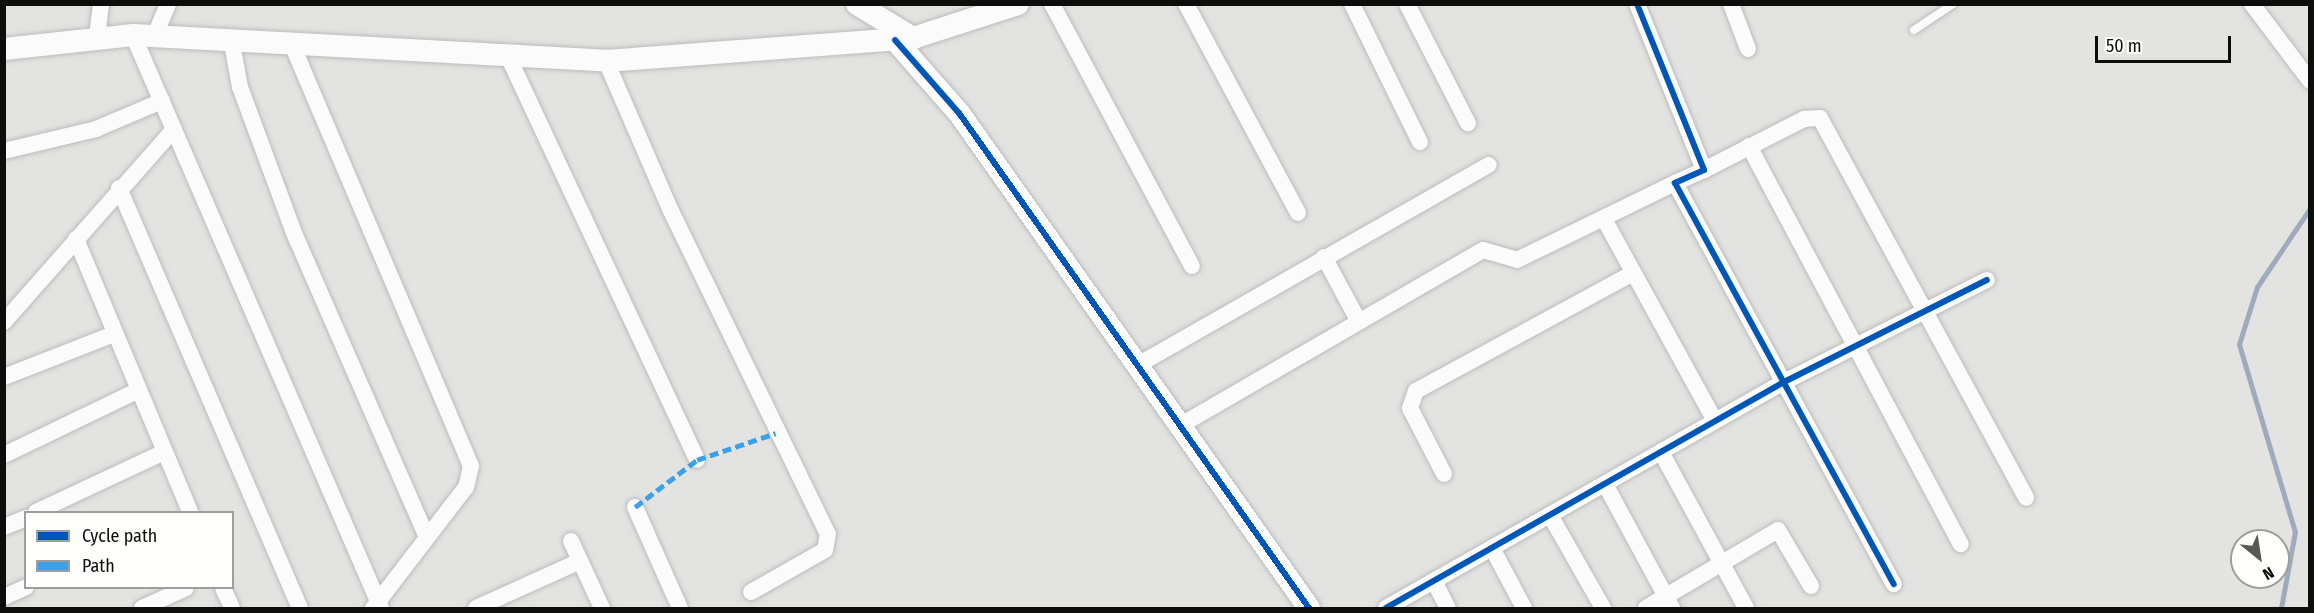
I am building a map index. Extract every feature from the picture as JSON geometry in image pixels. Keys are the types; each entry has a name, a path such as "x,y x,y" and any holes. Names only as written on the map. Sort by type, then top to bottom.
{"main road":[{"path":"4,49 97,37 144,35 231,38 606,61 904,39 973,11 1018,4"},
{"path":"858,5 904,39 959,113 1136,366 1181,425 1309,609"}],"street":[{"path":"97,37 101,4"},
{"path":"168,4 144,35 162,101 377,606"},
{"path":"1052,4 1192,266"},
{"path":"1186,4 1298,213"},
{"path":"1352,4 1420,142"},
{"path":"1407,4 1468,123"},
{"path":"1637,4 1704,170"},
{"path":"1731,4 1748,49"},
{"path":"2252,4 2310,81"},
{"path":"231,38 240,87 294,233 426,535"},
{"path":"291,42 471,466 466,487 426,535 377,606"},
{"path":"507,54 697,460"},
{"path":"606,61 681,232 828,534 825,550 751,592"},
{"path":"4,151 96,129 162,101"},
{"path":"1181,425 1358,320 1483,250 1517,260 1804,119 1820,118 1928,313 2026,498"},
{"path":"4,322 119,188 174,129"},
{"path":"1749,146 1961,544"},
{"path":"1136,366 1489,165"},
{"path":"1675,183 1894,584"},
{"path":"119,188 299,608"},
{"path":"1604,219 1715,421"},
{"path":"76,240 137,392 189,511"},
{"path":"1324,257 1358,320"},
{"path":"1444,474 1410,408 1416,392 1633,273"},
{"path":"1386,609 1784,382 1928,313 1987,280"},
{"path":"4,377 114,333"},
{"path":"4,455 137,392"},
{"path":"40,511 164,452"},
{"path":"1661,452 1746,609"},
{"path":"1605,484 1669,602"},
{"path":"635,507 680,609"},
{"path":"1550,515 1603,609"},
{"path":"4,527 24,519"},
{"path":"1646,609 1669,602 1721,564 1778,530 1811,586"},
{"path":"571,542 602,609"},
{"path":"1492,548 1524,609"},
{"path":"476,609 580,561"},
{"path":"1434,581 1449,609"},
{"path":"4,597 24,588"},
{"path":"142,609 184,589"},
{"path":"222,589 232,609"}],"lane":[{"path":"1914,30 1953,4"}],"waterway":[{"path":"2281,608 2295,532 2239,344 2257,287 2310,208"}],"marked path":[{"path":"635,507 697,460 776,433"}],"cycle path":[{"path":"1637,4 1704,170 1675,183 1894,584"},
{"path":"895,40 959,113 1309,608"},
{"path":"1386,608 1784,382 1987,280"}]}
